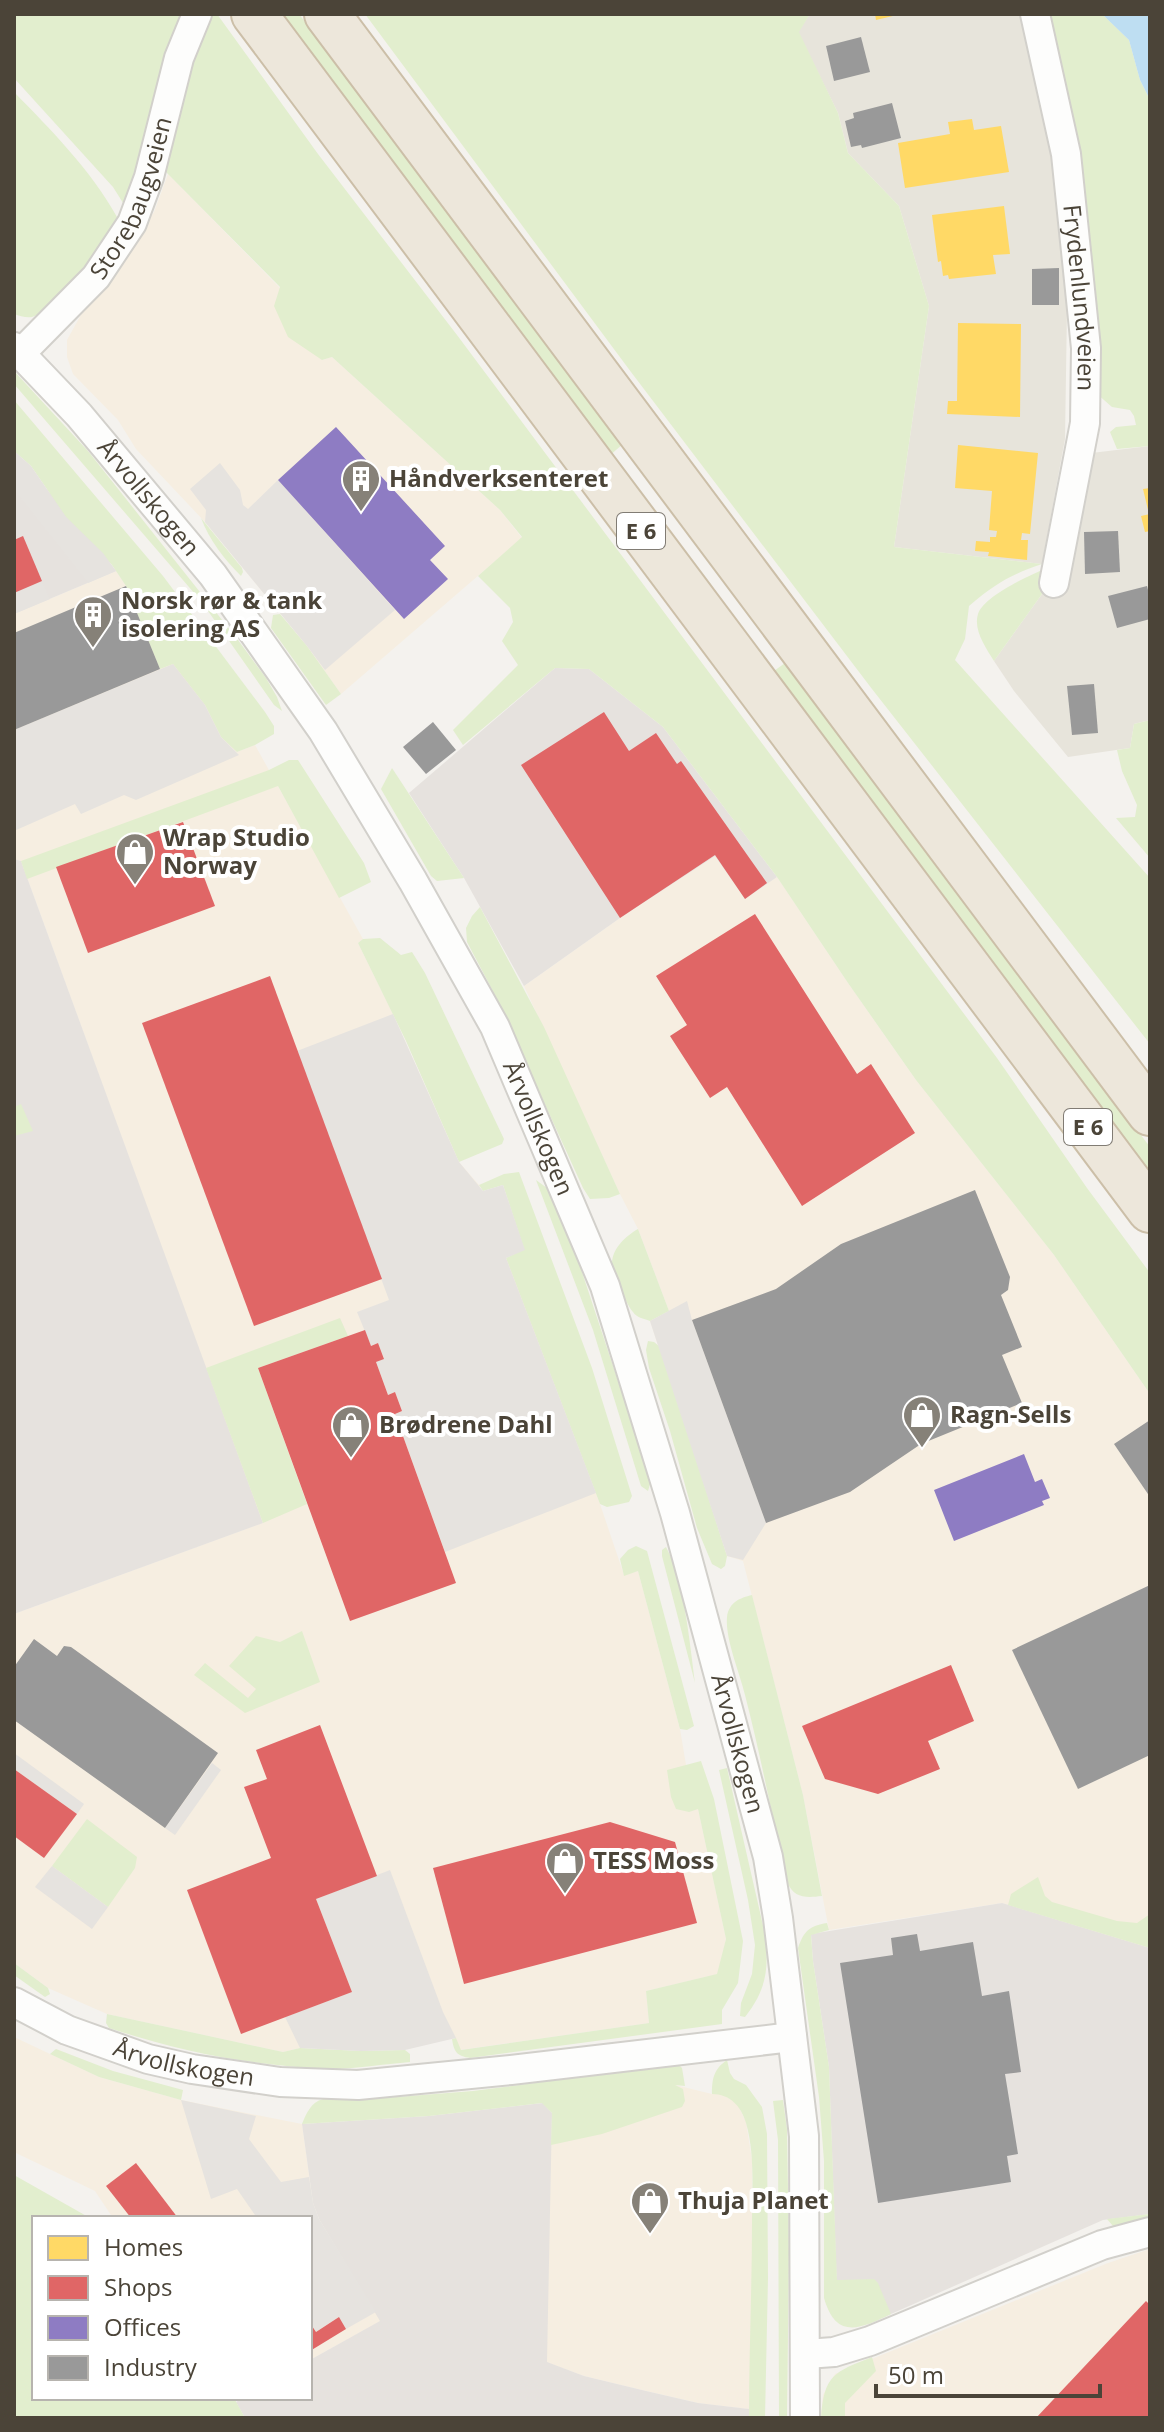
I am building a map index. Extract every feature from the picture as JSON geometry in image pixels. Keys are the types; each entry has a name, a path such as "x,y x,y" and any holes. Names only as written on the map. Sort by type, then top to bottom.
{"highway":[{"name":"E 6","path":"327,14 1150,1113"},
{"name":"E 6","path":"255,15 1150,1210"}],"street":[{"name":"Storebaugveien","path":"17,350 96,277 132,223 149,177 179,58 197,14"},
{"name":"Frydenlundveien","path":"1035,14 1066,154 1086,348 1085,423 1054,583"},
{"name":"Årvollskogen","path":"17,350 79,415 213,575 323,731 413,881 495,1027 605,1286 675,1513 768,1857 804,2136 805,2418"},
{"name":"Årvollskogen","path":"14,2002 67,2030 148,2059 280,2082 358,2085 792,2037"},
{"path":"806,2354 834,2352 870,2341 1102,2245 1150,2232"}],"shaded area":[{"path":"810,14 1024,14 1055,173 1067,309 1065,439 1042,564 894,547 929,306 899,206 848,153 838,113 798,32"},
{"path":"168,174 280,288 322,360 332,357 500,510 522,538 341,694 307,646 205,522 136,449 118,420 73,374 67,357 67,340 82,313 154,212"},
{"path":"1150,446 1150,720 1134,724 1130,748 1068,757 1014,691 994,661 1042,594 1063,584 1083,454"},
{"path":"14,451 116,571 14,614"},
{"path":"14,451 31,466 66,517 103,553 116,571 88,583 14,490"},
{"path":"220,463 240,490 243,505 248,509 278,480 395,610 325,670 205,522 206,510 190,489"},
{"path":"116,571 237,752 255,745 363,939 358,943 459,1162 479,1185 624,1575 638,1571 680,1729 726,1939 718,1974 646,1991 649,2023 460,2050 455,2038 300,2048 283,2052 107,2014 48,1988 14,1963 14,1614 262,1523 21,861 14,859 14,614"},
{"path":"42,581 50,599 14,614 14,593"},
{"path":"173,664 205,705 221,737 239,755 136,800 124,795 81,814 75,804 14,831 14,730"},
{"path":"555,668 589,669 663,727 777,877 745,899 715,856 524,986 464,878 409,793"},
{"path":"715,855 745,898 777,877 916,1080 1054,1255 1150,1394 1150,1948 1002,1903 829,1930 803,1795 743,1561 727,1556 650,1321 669,1311 638,1229 524,986"},
{"path":"14,859 21,861 263,1523 14,1614"},
{"path":"393,1014 459,1162 483,1191 503,1185 525,1250 506,1258 596,1493 445,1552 395,1414 402,1411 395,1392 388,1395 376,1362 384,1358 378,1343 371,1346 357,1312 389,1300 297,1051"},
{"path":"687,1301 766,1523 743,1560 727,1556 650,1321"},
{"path":"14,1753 84,1804 77,1814 14,1769"},
{"path":"212,1763 221,1770 175,1835 165,1828"},
{"path":"52,1866 108,1907 92,1929 35,1887"},
{"path":"390,1870 443,2012 456,2038 405,2050 300,2048 285,2017 352,1992 316,1899"},
{"path":"1002,1903 1150,1948 1150,2214 1103,2220 873,2322 838,2319 829,2067 811,1934"},
{"path":"14,2037 99,2077 181,2100 302,2124 313,2203 319,2219 381,2321 312,2359 312,2216 112,2216 95,2191 14,2152"},
{"name":"Thuja Planet","path":"671,2084 722,2094 737,2103 746,2122 752,2160 749,2409 698,2403 646,2391 584,2376 546,2362 552,2113"},
{"path":"181,2100 256,2116 249,2139 281,2182 309,2177 319,2219 376,2312 346,2329 339,2317 316,2332 312,2326 312,2216 256,2216 237,2189 211,2199"},
{"path":"543,2103 552,2113 547,2362 584,2376 646,2391 698,2403 749,2409 749,2418 245,2418 236,2402 240,2400 312,2400 312,2359 380,2321 319,2219 313,2203 302,2124 429,2116"},
{"path":"1150,2249 1150,2418 821,2418 823,2395 835,2374 1108,2263"}],"green space":[{"path":"14,14 183,14 143,162 125,206 113,187 14,78"},
{"path":"208,14 217,14 318,154 457,335 997,1058 1150,1273 1150,1394 1054,1255 916,1080 777,877 663,727 589,669 555,668 463,745 453,730 518,665 502,641 513,622 510,608 478,576 522,537 500,510 332,357 322,360 288,337 274,306 280,287 161,167 185,76"},
{"path":"279,14 299,14 623,444 609,456"},
{"path":"365,14 810,14 799,32 838,113 848,153 899,206 929,306 894,547 1042,564 1004,580 969,606 965,639 955,660 1150,878 1150,1044 872,689"},
{"path":"1041,14 1102,14 1129,40 1140,80 1150,100 1150,446 1117,449 1110,432 1116,427 1136,425 1134,416 1130,410 1112,407 1096,393"},
{"path":"14,92 83,167 117,217 82,274 55,302 32,317 14,314"},
{"path":"14,371 88,451 238,640 266,678 282,711 274,705 201,601 14,384"},
{"path":"14,400 163,576 265,712 274,726 274,734 237,752 221,737 205,705 173,664 160,669 126,586 112,565 66,517 31,466 14,451"},
{"path":"201,518 242,568 241,576 218,549"},
{"path":"1047,568 1042,594 994,661 979,632 978,614 998,593"},
{"path":"280,614 341,694 326,705 271,628 273,615"},
{"path":"785,663 1150,1147 1150,1176 774,671"},
{"path":"1150,720 1150,858 1116,818 1135,817 1137,805 1122,771 1117,750 1130,748 1134,724"},
{"path":"289,760 298,760 364,863 371,882 339,898 278,786 27,879 21,861"},
{"path":"392,768 464,878 437,881 431,876 381,789"},
{"path":"480,907 544,1027 620,1194 590,1199 583,1188 496,997 467,942 466,928"},
{"path":"380,938 401,955 412,952 425,973 504,1139 502,1144 459,1162 406,1041 358,943 363,939"},
{"path":"21,1104 33,1131 14,1136 14,1107"},
{"path":"519,1172 592,1368 632,1496 629,1502 607,1507 600,1504 506,1258 524,1249 503,1185 483,1191 479,1185 504,1174"},
{"path":"536,1180 547,1188 580,1266 651,1481 648,1491 641,1486 593,1330"},
{"path":"638,1229 669,1311 650,1321 636,1316 630,1309 612,1264 617,1248"},
{"path":"340,1318 348,1336 258,1368 307,1504 263,1523 206,1368"},
{"path":"648,1341 660,1347 727,1556 721,1569 712,1564 697,1528 649,1368"},
{"path":"636,1546 647,1551 694,1726 687,1730 680,1729 638,1571 624,1576 620,1559"},
{"path":"666,1547 682,1594 695,1683 662,1556 662,1550"},
{"path":"752,1595 803,1795 822,1896 801,1896 787,1882 751,1718 730,1646 728,1612 736,1602"},
{"path":"302,1631 320,1682 245,1713 194,1675 205,1663 248,1698 256,1689 229,1666 256,1636 280,1642"},
{"path":"701,1761 714,1799 743,1941 738,1983 722,2010 722,2024 470,2058 459,2055 452,2039 456,2038 461,2050 649,2023 646,1991 717,1974 726,1939 698,1809 689,1812 676,1809 667,1770"},
{"path":"727,1768 766,1946 765,1978 758,1997 745,2017 740,2016 741,2003 752,1974 755,1945 719,1770"},
{"path":"87,1819 137,1857 135,1868 108,1907 52,1866"},
{"path":"1038,1877 1045,1896 1052,1902 1117,1921 1137,1923 1150,1914 1150,1948 1008,1905 1011,1894"},
{"path":"827,1923 829,1930 811,1935 829,2067 837,2280 874,2279 891,2314 859,2327 842,2325 835,2320 824,2298 824,2161 819,2097 798,1948 808,1930"},
{"path":"14,1963 48,1988 50,1994 45,1997 14,1975"},
{"path":"107,2014 283,2052 300,2048 405,2050 410,2054 410,2062 329,2069 245,2061 190,2051 109,2028"},
{"path":"56,2049 113,2071 183,2090 181,2100 99,2077 50,2054"},
{"path":"727,2060 734,2079 746,2085 762,2107 767,2134 765,2418 749,2418 752,2159 749,2135 738,2106 724,2096 712,2094 715,2074"},
{"path":"678,2064 682,2068 685,2086 675,2085 683,2089 685,2101 682,2107 602,2134 551,2145 552,2113 542,2103 429,2116 302,2124 312,2106 323,2099 473,2091"},
{"path":"783,2100 787,2129 789,2252 787,2418 779,2418 778,2140 773,2101"},
{"path":"14,2175 86,2216 32,2216 32,2400 235,2400 245,2418 14,2418"},
{"path":"1150,2214 1150,2221 1113,2226 1107,2219"},
{"path":"872,2357 876,2371 845,2403 845,2418 821,2418 825,2392 833,2377"}],"water":[{"path":"1102,14 1150,14 1150,100 1140,80 1129,40"}],"building: Homes":[{"path":"875,14 896,14 897,15 876,20"},
{"path":"972,119 974,130 1001,126 1009,172 905,188 898,143 950,134 948,122"},
{"path":"1004,206 1010,254 993,255 996,274 949,279 948,275 943,276 941,261 938,262 932,215"},
{"path":"958,323 1021,324 1020,417 947,414 948,401 957,401"},
{"path":"958,445 1038,453 1030,534 1022,533 1021,540 1028,540 1027,560 988,556 989,552 975,551 976,541 990,542 990,537 996,537 997,531 989,530 992,491 955,488"},
{"path":"1150,488 1150,514 1149,514 1143,489"},
{"path":"1150,514 1150,531 1145,532 1141,516"}],"building: Shops":[{"path":"23,536 42,581 14,593 14,540"},
{"path":"604,712 629,751 656,733 677,764 681,761 767,883 745,899 715,855 620,918 521,765"},
{"name":"Wrap Studio Norway","path":"183,822 215,906 88,953 56,867"},
{"path":"755,914 857,1074 871,1064 915,1133 802,1206 727,1087 710,1098 670,1036 687,1025 656,976"},
{"path":"270,976 382,1279 254,1326 142,1023"},
{"name":"Brødrene Dahl","path":"365,1330 371,1346 378,1343 384,1359 376,1362 388,1395 395,1392 402,1411 395,1414 456,1583 350,1621 258,1368"},
{"path":"951,1665 974,1721 928,1741 940,1769 878,1794 825,1779 802,1726"},
{"path":"320,1725 377,1876 316,1899 352,1992 241,2034 187,1890 271,1858 244,1787 267,1779 256,1750"},
{"path":"14,1769 77,1814 44,1858 14,1836"},
{"name":"TESS Moss","path":"610,1822 675,1842 697,1923 464,1984 433,1868"},
{"path":"136,2163 176,2216 129,2216 106,2186"},
{"path":"1146,2301 1150,2305 1150,2418 1036,2418"},
{"path":"339,2317 346,2329 312,2350 312,2326 316,2332"}],"building: Offices":[{"name":"Håndverksenteret","path":"336,427 445,546 430,560 448,579 404,619 278,480"},
{"path":"1024,1454 1035,1482 1042,1479 1050,1498 1042,1501 1044,1505 954,1541 934,1490"}],"building: Industry":[{"path":"861,37 870,72 834,81 826,46"},
{"path":"892,103 901,138 862,148 861,145 851,147 845,121 854,118 853,113"},
{"path":"1059,268 1059,305 1032,305 1032,269"},
{"path":"1118,531 1120,572 1085,574 1084,532"},
{"name":"Norsk rør & tank isolering AS","path":"126,586 160,669 14,730 14,633"},
{"path":"1147,586 1150,619 1117,628 1108,596"},
{"path":"1094,684 1098,733 1072,735 1067,686"},
{"path":"433,722 456,750 426,774 403,747"},
{"path":"975,1190 1010,1277 1008,1290 1001,1295 1022,1347 1002,1355 1022,1403 921,1444 850,1492 766,1523 692,1320 776,1289 841,1244"},
{"path":"1150,1420 1150,1497 1114,1444"},
{"path":"1150,1585 1150,1755 1078,1789 1012,1650"},
{"path":"34,1639 57,1656 64,1646 71,1647 218,1753 165,1828 14,1720 14,1667"},
{"path":"917,1934 920,1951 973,1942 982,1996 1009,1991 1021,2072 1005,2074 1018,2154 1007,2156 1011,2182 878,2203 840,1963 893,1955 891,1938"}],"place":[{"name":"Håndverksenteret","path":"361,513"},
{"name":"Norsk rør & tank isolering AS","path":"93,649"},
{"name":"Wrap Studio Norway","path":"135,886"},
{"name":"Ragn-Sells","path":"922,1449"},
{"name":"Brødrene Dahl","path":"351,1459"},
{"name":"TESS Moss","path":"565,1895"},
{"name":"Thuja Planet","path":"650,2235"}]}
